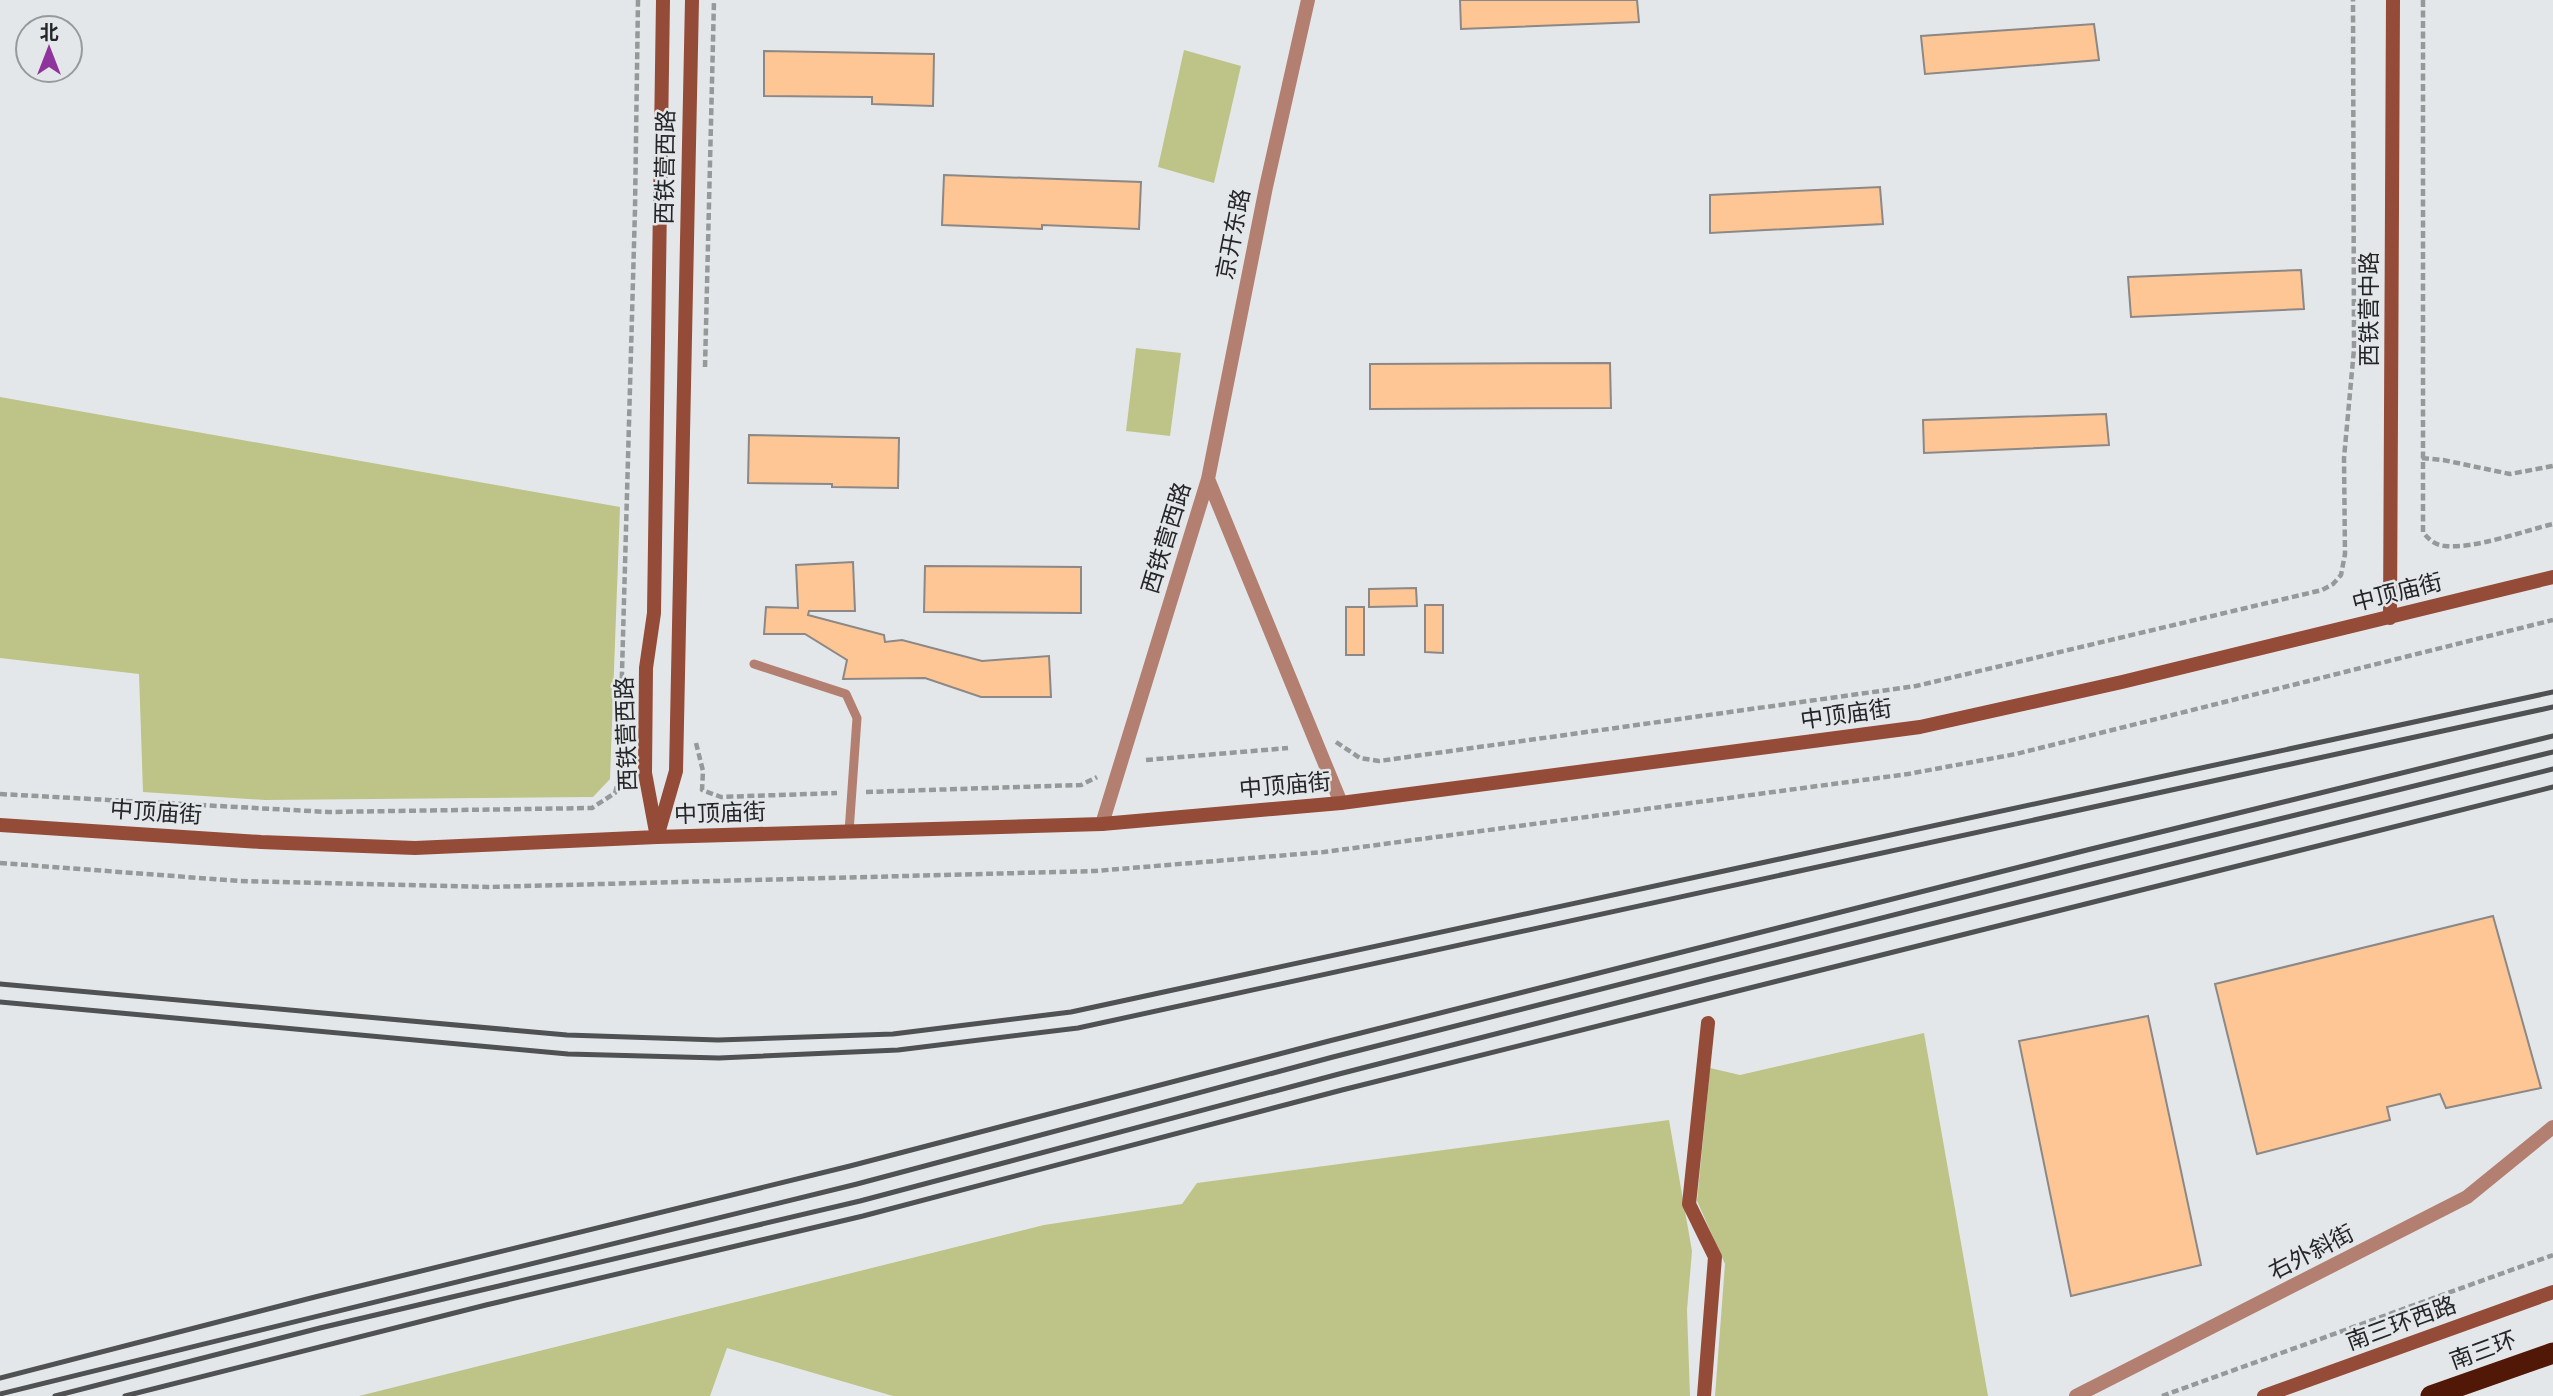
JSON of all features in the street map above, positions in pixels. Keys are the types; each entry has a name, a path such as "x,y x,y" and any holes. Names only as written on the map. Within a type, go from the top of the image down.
{"highway":[{"name":"南三环","path":"2431,1396 2553,1353"}],"street":[{"name":"西铁营西路","path":"656,837 645,760 646,668 654,599 663,0"},
{"name":"西铁营西路","path":"656,837 676,771 692,0"},
{"name":"京开东路","path":"1208,479 1266,187 1308,0"},
{"name":"西铁营中路","path":"2390,618 2393,0"},
{"name":"西铁营西路","path":"1208,479 1341,803"},
{"name":"西铁营西路","path":"1102,824 1208,479"},
{"name":"中顶庙街","path":"0,825 261,842 415,848 656,837 1102,824 1341,803 1920,727 2122,682 2553,577"},
{"path":"1704,1396 1716,1257 1689,1204 1707,1023"},
{"name":"右外斜街","path":"2076,1396 2467,1197 2553,1127"},
{"name":"南三环西路","path":"2264,1396 2553,1292"}],"lane":[{"path":"754,664 846,694 857,718 849,832"}],"path":[{"path":"0,794 328,812 592,808 615,793 619,779 635,237 638,0"},
{"path":"705,378 714,0"},
{"path":"1330,733 1337,743 1360,758 1379,761 1916,686 2322,590 2333,584 2341,575 2346,554 2344,458 2354,349 2353,0"},
{"path":"2423,0 2423,532 2431,542 2444,546 2464,545 2553,524"},
{"path":"2422,458 2510,474 2553,466"},
{"path":"696,742 703,771 702,790 721,797 1081,785 1094,780 1102,771"},
{"path":"1146,760 1288,748"},
{"path":"2162,1396 2553,1255"}],"green space":[{"path":"1184,50 1241,66 1214,183 1158,167"},
{"path":"1136,348 1181,353 1170,436 1126,431"},
{"path":"0,397 620,507 610,779 593,797 265,800 143,792 139,674 0,658"},
{"path":"1924,1033 1988,1396 1715,1396 1725,1264 1697,1201 1710,1068 1740,1075"},
{"path":"1669,1120 1692,1251 1687,1310 1690,1396 893,1396 727,1348 710,1396 359,1396 1044,1225 1182,1204 1197,1183"}],"building":[{"path":"1460,0 1637,0 1639,22 1461,29"},
{"path":"2094,24 2099,60 1925,74 1921,36"},
{"path":"764,51 934,54 933,106 872,104 872,97 764,96"},
{"path":"944,175 1141,182 1139,229 942,225"},
{"path":"1880,187 1883,224 1710,233 1710,195"},
{"path":"2301,270 2304,309 2131,317 2128,277"},
{"path":"1610,363 1611,408 1370,409 1370,364"},
{"path":"2106,414 2109,445 1924,453 1923,420"},
{"path":"749,435 899,438 898,488 748,483"},
{"path":"853,562 855,611 809,611 808,615 884,635 885,642 902,640 982,661 1049,656 1051,697 981,697 925,678 843,679 847,660 805,634 764,634 766,607 798,608 796,565"},
{"path":"925,566 1081,567 1081,613 924,612"},
{"path":"1416,588 1417,606 1369,607 1369,589"},
{"path":"1425,605 1443,605 1443,653 1425,652"},
{"path":"1346,607 1364,607 1364,655 1346,655"},
{"path":"2493,916 2541,1088 2446,1108 2440,1094 2387,1107 2390,1120 2257,1154 2215,984"},
{"path":"2148,1016 2201,1265 2071,1296 2019,1041"}],"railway":[{"path":"0,984 567,1035 718,1040 893,1034 1071,1012 2553,692"},
{"path":"0,1002 568,1054 719,1058 898,1050 1078,1028 2553,707"},
{"path":"0,1378 315,1297 850,1166 1329,1041 2087,850 2553,736"},
{"path":"0,1394 857,1184 1333,1057 2083,867 2553,752"},
{"path":"55,1396 320,1328 860,1201 1706,980 2553,769"},
{"path":"125,1396 486,1305 863,1216 1342,1090 2553,787"}]}
